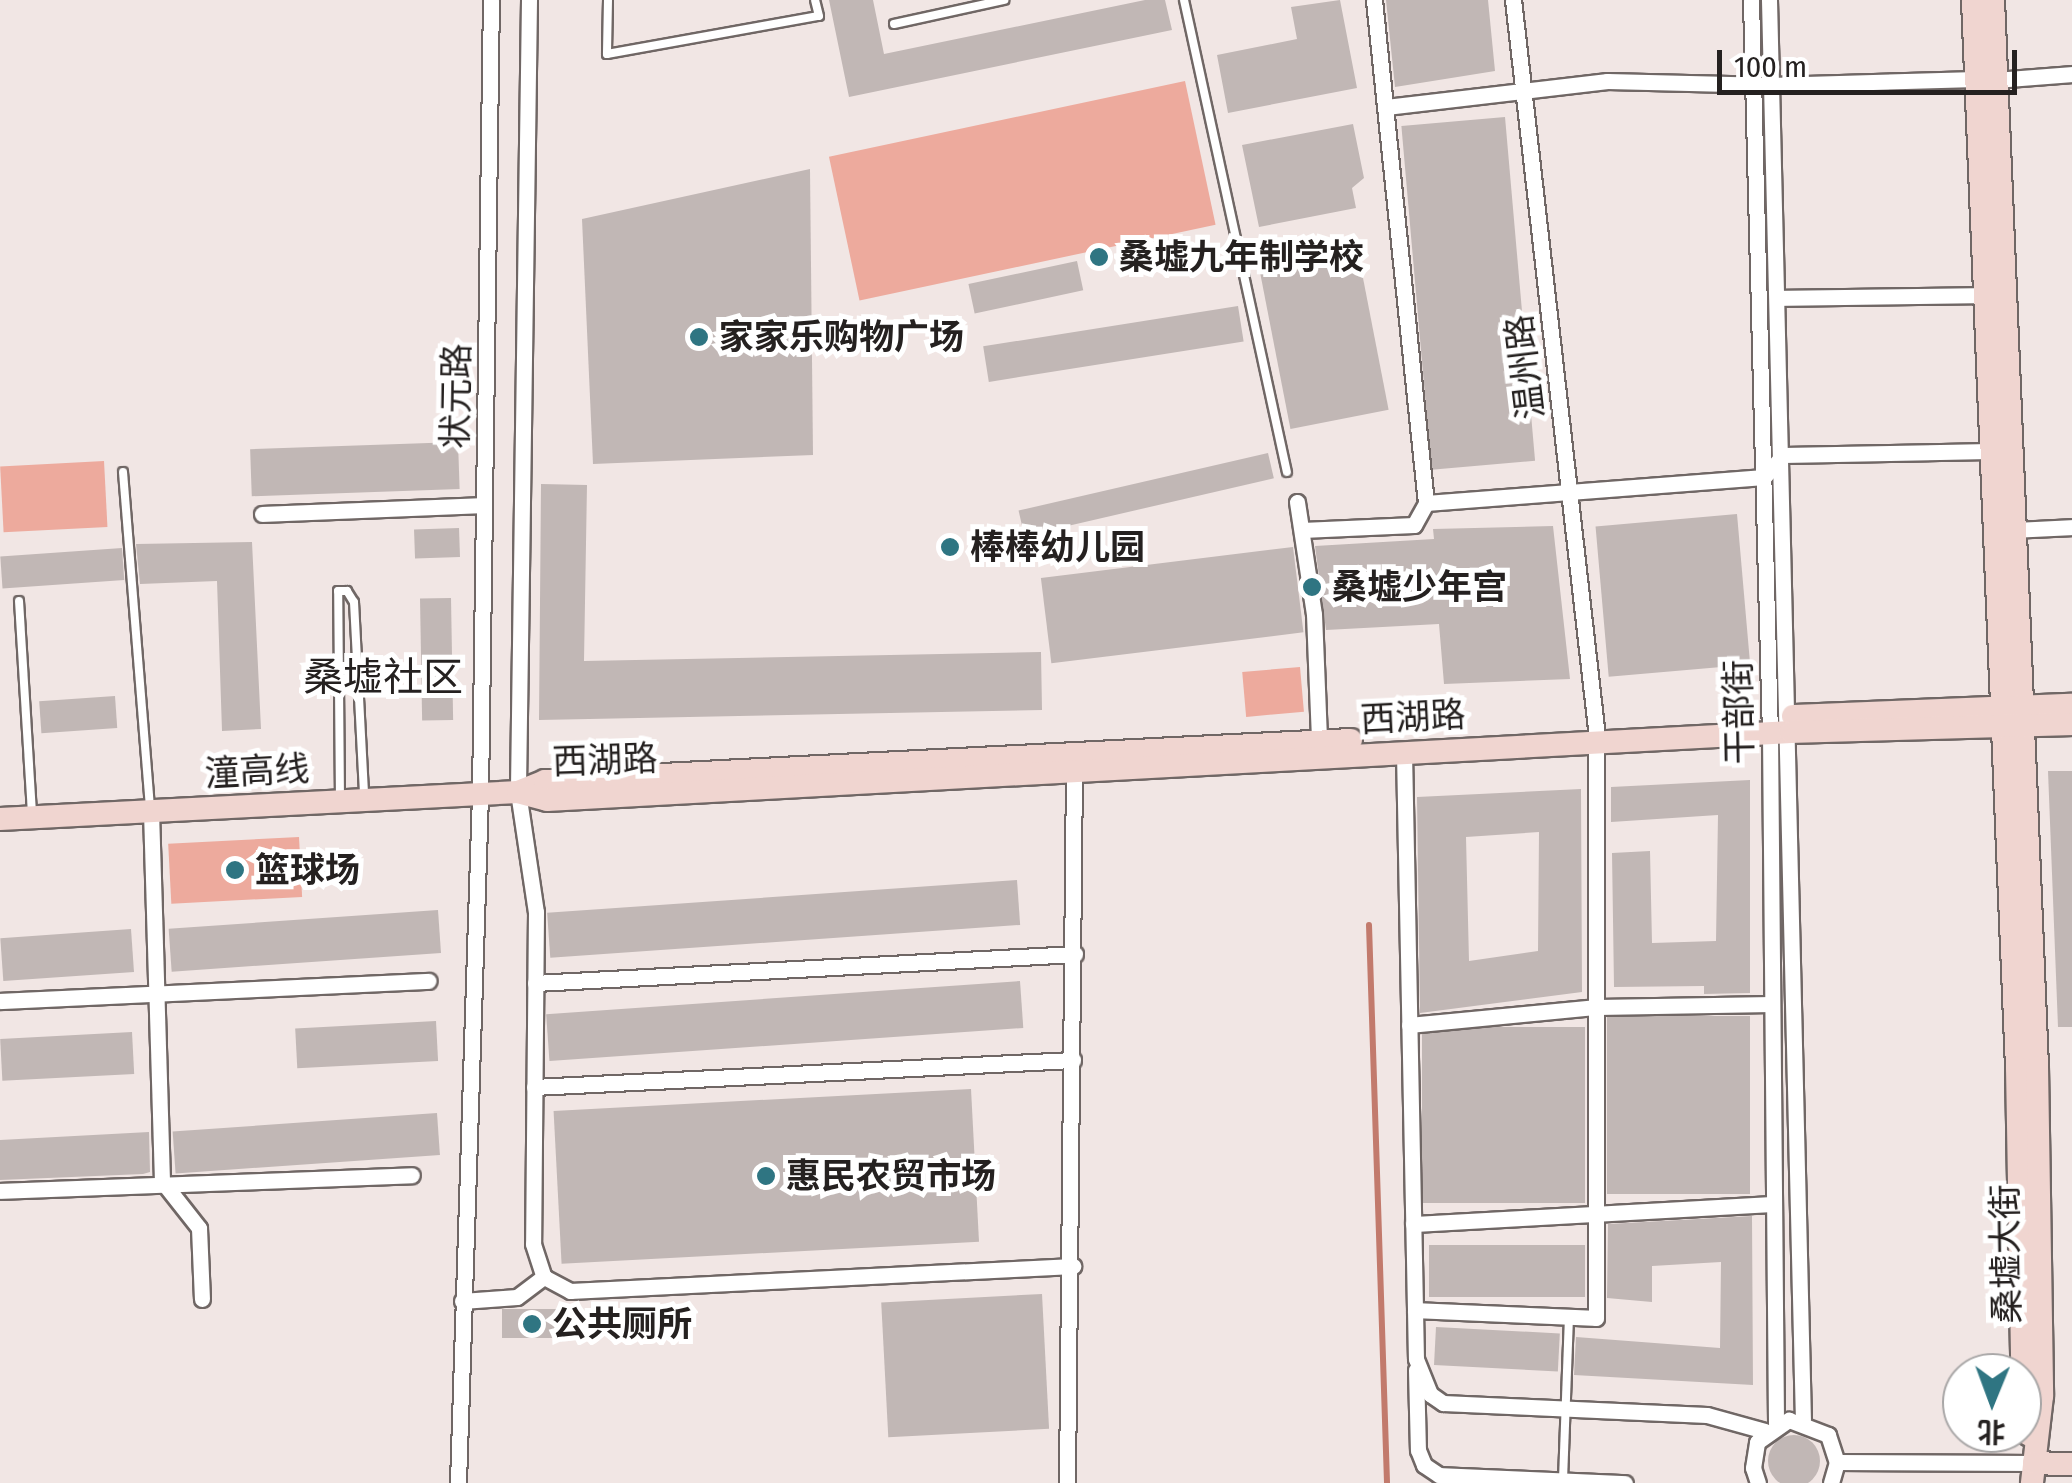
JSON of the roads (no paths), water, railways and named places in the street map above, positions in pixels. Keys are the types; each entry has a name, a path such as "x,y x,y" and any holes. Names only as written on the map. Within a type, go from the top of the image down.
{"main road":[{"path":"1973,0 1986,80 2013,530 2011,716"},
{"path":"1992,0 1986,80 1984,295 1990,451 2011,716"},
{"name":"西湖路","path":"1074,762 1320,741 1596,735 2011,716 2072,705"},
{"name":"西湖路","path":"2011,716 2072,724"},
{"name":"桑墟大街","path":"2011,716 2022,1395 2033,1473"},
{"name":"西湖路","path":"518,792 545,781 1404,752 1596,735"},
{"name":"潼高线","path":"0,820 518,792"},
{"path":"2033,1473 2072,1464"}],"street":[{"name":"状元路","path":"458,1483 480,794 491,0"},
{"name":"状元路","path":"529,0 518,792 536,912 533,1244 544,1277"},
{"path":"1302,530 1414,525 1426,502 1374,0"},
{"name":"温州路","path":"1513,0 1596,735 1596,1318 1569,1316"},
{"name":"干部街","path":"1751,0 1764,477 1780,725 1803,1420"},
{"name":"干部街","path":"1754,1482 1752,1455 1771,1428 1772,1004 1780,725 1782,455 1769,0"},
{"path":"1386,107 1607,81 1772,86 2072,74"},
{"path":"1778,298 1984,295"},
{"path":"1426,502 1764,477 1782,455 1990,451"},
{"path":"1297,502 1320,741"},
{"path":"262,514 484,505"},
{"path":"2013,530 2072,527"},
{"path":"1404,752 1414,1310 1424,1464 1439,1475 1625,1483"},
{"path":"1067,1483 1074,762"},
{"path":"151,812 162,1181 199,1228 202,1299"},
{"path":"535,983 1075,954"},
{"path":"0,1002 156,991 429,982"},
{"path":"1409,1024 1596,1008 1772,1004"},
{"path":"534,1087 1072,1060"},
{"path":"0,1191 162,1181 412,1175"},
{"path":"1413,1224 1773,1204"},
{"path":"462,1301 517,1297 544,1277 570,1291 1072,1266"},
{"path":"1414,1310 1569,1316"},
{"path":"1416,1359 1430,1394 1444,1403 1707,1416 1771,1428 1803,1420 1828,1435 1837,1462 1831,1483"},
{"path":"1837,1462 2033,1473"}],"lane":[{"path":"608,0 607,54 819,16 816,0"},
{"path":"894,24 1004,0"},
{"path":"1184,0 1288,472"},
{"path":"123,472 151,812"},
{"path":"340,802 338,591 354,602 365,800"},
{"path":"19,600 32,818"},
{"path":"1563,1480 1569,1316"}],"waterway":[{"path":"1369,925 1387,1483"}],"place":[{"name":"桑墟九年制学校","path":"1099,257"},
{"name":"家家乐购物广场","path":"699,337"},
{"name":"棒棒幼儿园","path":"950,547"},
{"name":"桑墟少年宫","path":"1312,587"},
{"name":"篮球场","path":"235,870"},
{"name":"惠民农贸市场","path":"766,1176"},
{"name":"公共厕所","path":"532,1324"}],"district":[{"name":"桑墟社区","path":"383,678"}]}
